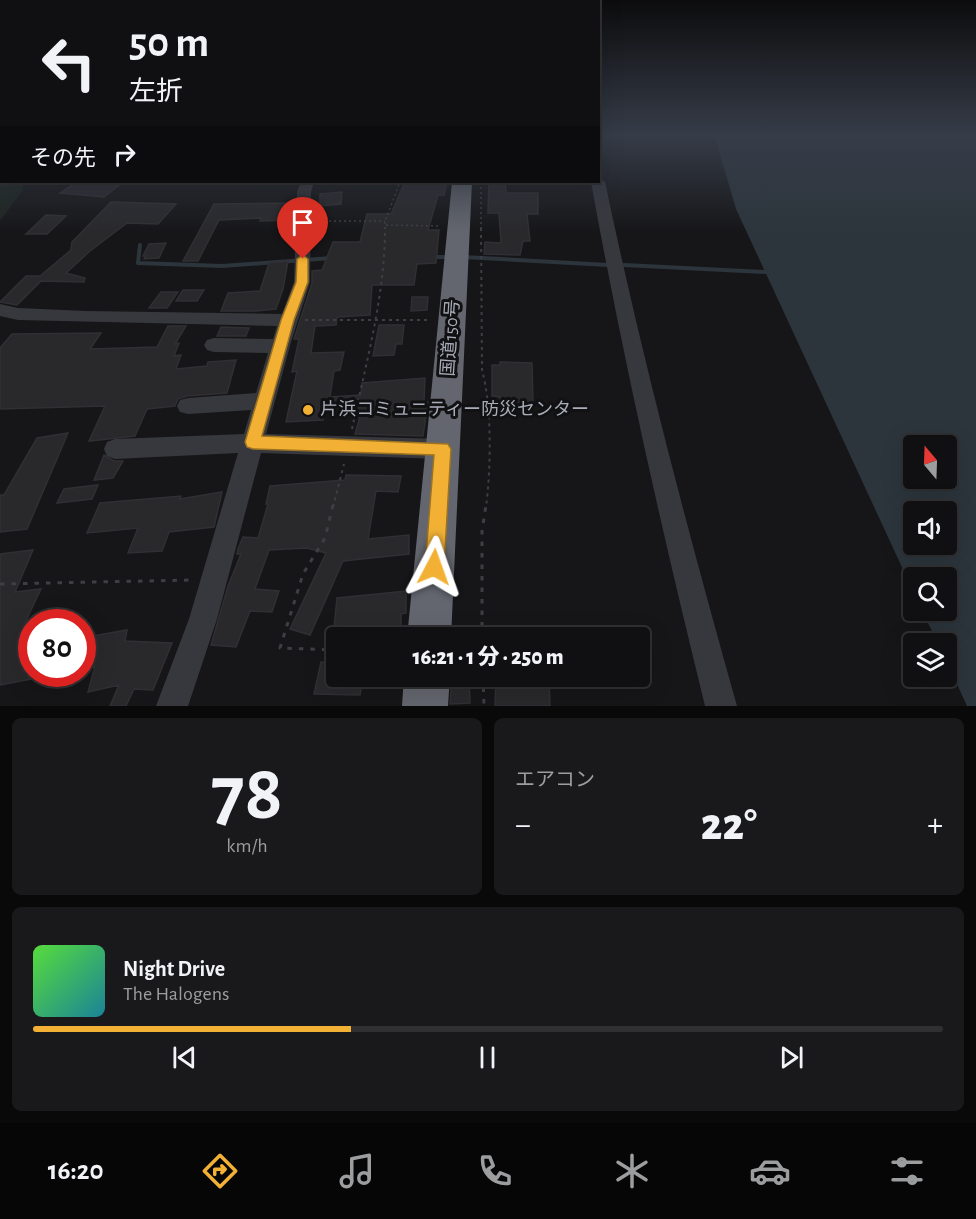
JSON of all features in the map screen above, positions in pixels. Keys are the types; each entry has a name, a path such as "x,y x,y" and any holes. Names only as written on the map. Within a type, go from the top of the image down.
{"highway":[{"name":"国道150号","path":"430,627 462,183"},
{"path":"425,706 426,687"}],"street":[{"path":"172,706 203,619 287,320 302,282 307,183"},
{"path":"598,183 626,325 720,706"},
{"path":"0,310 18,314 287,320"},
{"path":"214,345 280,346"},
{"path":"188,406 264,401"},
{"path":"115,449 253,442 443,449"}],"path":[{"path":"481,183 482,370 486,384 489,422 488,488 482,531 482,627"},
{"path":"304,221 458,227"},
{"path":"287,320 452,321"},
{"path":"0,584 214,579"},
{"path":"483,687 484,706"}],"shaded area":[{"path":"724,167 976,167 976,706 967,706 957,684 957,633 933,633 927,621 957,621 957,567 903,567 903,569 736,209"},
{"path":"0,183 23,183 23,190 0,221"}],"building":[{"path":"75,183 122,183 104,197 60,193"},
{"path":"405,183 447,183 444,195 438,195 428,230 439,230 436,263 417,264 414,285 372,285 370,315 337,317 336,325 315,326 311,353 344,352 340,370 334,371 330,397 361,395 362,383 425,378 424,401 428,402 423,436 355,434 360,417 357,417 358,407 325,409 323,420 286,422 297,371 292,372 299,339 294,339 312,283 312,271 322,270 333,242 360,242 367,214 391,214"},
{"path":"489,183 505,183 506,193 538,193 538,214 527,214 530,241 523,241 520,255 484,254 485,242 501,243 499,213 488,213"},
{"path":"342,192 341,204 320,206 320,194"},
{"path":"111,202 176,204 158,224 127,223 90,251 66,273 85,278 84,282 41,281 17,305 0,302 26,276 40,276 71,250 72,242"},
{"path":"294,203 291,220 260,221 261,218 219,220 198,261 183,261 214,204"},
{"path":"46,215 66,216 47,234 26,234"},
{"path":"166,243 159,258 144,259 146,256 143,256 149,244"},
{"path":"288,261 283,289 276,309 221,311 228,293 260,291 269,263"},
{"path":"183,290 204,290 197,301 176,301"},
{"path":"161,292 178,292 167,308 149,308"},
{"path":"412,297 428,297 427,310 411,311"},
{"path":"379,325 404,325 402,344 396,344 394,355 373,356"},
{"path":"168,326 186,326 175,344 179,343 174,356 181,355 176,369 207,366 208,362 236,360 227,393 187,396 178,399 175,406 147,409 135,436 89,441 105,406 0,409 0,348 12,334 101,333 90,349 157,347"},
{"path":"221,327 249,328 246,336 217,336"},
{"path":"500,362 532,363 533,403 500,401 500,397 492,396 492,365 500,365"},
{"path":"68,433 27,529 0,532 0,495 4,495 37,438"},
{"path":"104,455 114,461 123,461 113,478 94,480"},
{"path":"346,475 401,476 398,492 376,491 368,539 409,535 409,554 343,561 310,635 290,629 326,553 307,548 269,550 255,589 279,591 272,612 250,611 236,647 211,645 228,586 241,554 237,554 238,549 243,537 258,538 268,504 266,504 270,486 345,480"},
{"path":"98,485 92,499 57,503 64,489"},
{"path":"222,492 214,527 169,532 162,551 128,553 138,528 87,533 100,503 181,496 180,499"},
{"path":"33,550 15,592 41,589 32,609 18,609 18,682 0,685 0,554"},
{"path":"406,591 406,613 401,614 401,627 334,627 337,598"},
{"path":"127,630 125,641 172,643 153,690 134,689 126,706 110,706 119,685 88,692 89,687 96,687 96,636"},
{"path":"321,662 326,662 326,687 361,687 360,695 314,694"},
{"path":"451,687 469,687 470,703 450,704"},
{"path":"496,687 549,687 550,706 495,706"}],"waterway":[{"path":"140,245 138,263 222,266 332,258"},
{"path":"430,257 449,257"},
{"path":"463,257 608,265"},
{"path":"624,265 766,272"}],"place":[{"name":"片浜コミュニティー防災センター","path":"308,410"}],"route":[{"path":"303,259 302,282 287,320 253,442 443,449 434,567"}]}
